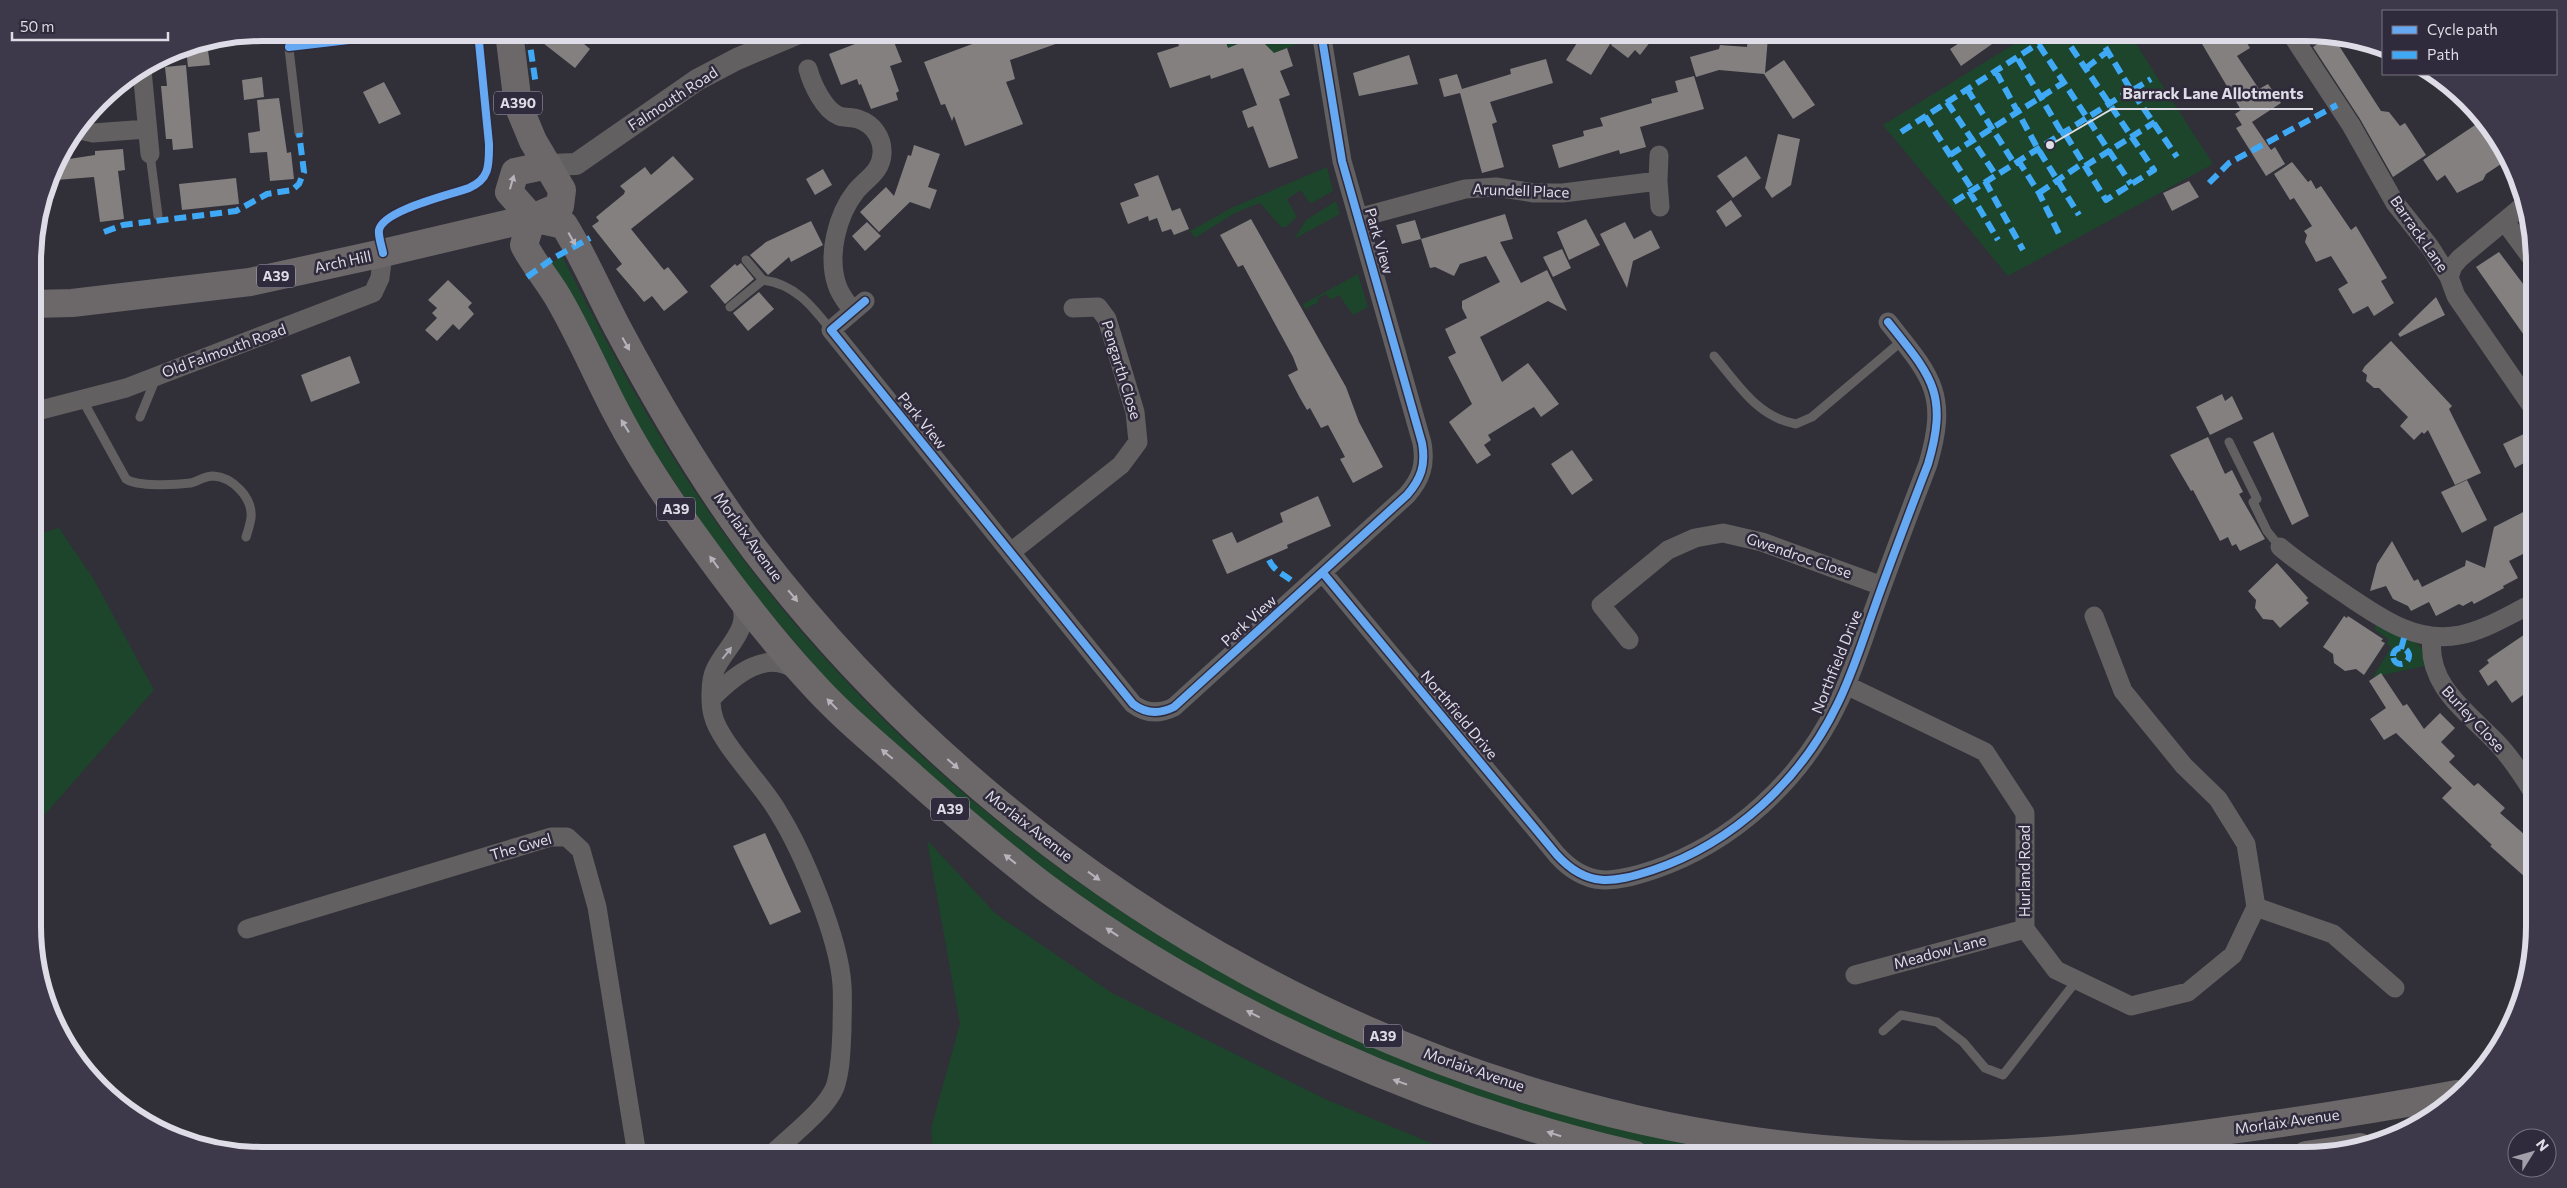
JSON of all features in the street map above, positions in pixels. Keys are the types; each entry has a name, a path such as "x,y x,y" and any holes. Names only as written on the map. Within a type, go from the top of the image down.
{"highway":[{"name":"A390","path":"510,41 518,105 526,128 562,190 560,206 532,218"},
{"path":"532,218 509,192 515,172 548,165"},
{"name":"Arch Hill","path":"41,304 72,303 250,282 383,254 532,218"},
{"name":"A39","path":"532,218 524,245 561,302 622,422 678,512 734,589 810,682 853,726 968,825 1049,889 1155,960 1250,1012 1378,1074 1522,1125 1599,1147"},
{"name":"Morlaix Avenue","path":"532,218 564,225 629,350 703,476 753,547 790,593 888,703 987,795 1099,880 1147,912 1249,973 1349,1022 1430,1055 1502,1081 1634,1118 1749,1139 1822,1147"},
{"name":"Morlaix Avenue","path":"2099,1147 2345,1114 2445,1096"}],"street":[{"name":"Falmouth Road","path":"548,165 576,164 697,80 737,58 779,41"},
{"name":"Park View","path":"831,330 1128,698 1139,708 1153,712 1167,711 1180,702 1407,495 1418,481 1424,467 1422,443 1339,149 1322,41"},
{"name":"Barrack Lane","path":"2296,41 2351,125 2395,202 2430,247 2449,277 2456,296 2526,398"},
{"path":"808,69 813,84 833,111 840,117 859,119 866,123 881,140 882,155 878,169 848,202 835,239 836,285 859,306 831,330"},
{"path":"143,77 150,154"},
{"path":"85,131 94,132 147,129"},
{"path":"1659,155 1660,207"},
{"name":"Arundell Place","path":"1358,218 1465,189 1496,187 1534,193 1563,193 1594,191 1658,181"},
{"path":"2449,277 2453,266 2460,258 2519,209"},
{"path":"2505,222 2525,249"},
{"name":"Old Falmouth Road","path":"41,410 126,388 373,293 380,278 383,254"},
{"name":"Pengarth Close","path":"1012,552 1121,465 1138,442 1135,412 1108,319 1098,307 1072,308"},
{"name":"Northfield Drive","path":"1323,573 1557,855 1572,870 1590,879 1610,880 1642,874 1668,865 1692,854 1737,825 1782,786 1799,766 1827,724 1846,685 1928,464 1938,427 1933,387 1918,358 1888,322"},
{"name":"Gwendroc Close","path":"1629,640 1601,605 1668,550 1681,543 1709,535 1723,533 1750,538 1882,586"},
{"path":"2280,547 2300,564 2382,618 2402,629 2432,637 2454,636 2476,630 2526,607"},
{"path":"734,589 741,602 741,628 738,637 715,670 711,681 713,717 727,741 778,811 799,852 835,946 842,984 841,1058 834,1088 822,1106 778,1147"},
{"path":"2094,616 2123,691 2184,766 2218,799 2246,844 2256,907 2333,934 2395,988"},
{"name":"Burley Close","path":"2432,637 2432,662 2440,682 2499,745 2526,783"},
{"path":"713,697 737,675 761,663 775,662 791,666 810,682"},
{"name":"Hurland Road","path":"1846,685 1985,752 2025,812 2025,929 2056,970 2131,1006 2188,992 2233,955 2256,907"},
{"name":"The Gwel","path":"247,929 551,837 567,837 581,850 597,907 637,1147"},
{"name":"Meadow Lane","path":"1854,974 2025,929"}],"lane":[{"path":"288,41 299,133"},
{"path":"150,154 158,216"},
{"path":"746,260 762,280 775,282 800,295 831,330"},
{"path":"730,308 762,280"},
{"path":"1714,356 1758,408 1774,418 1796,424 1812,417 1903,340"},
{"path":"140,417 157,376"},
{"path":"82,399 126,479 131,483 166,484 192,482 212,476 233,483 241,490 251,516 246,537"},
{"path":"2229,442 2257,499 2253,502 2267,530 2280,547"},
{"path":"1883,1031 1902,1015 1937,1022 1963,1042 1985,1068 2002,1075 2077,980"}],"green space":[{"path":"1226,41 1306,41 1276,52 1282,70 1257,59 1235,65"},
{"path":"2019,41 2134,41 2213,164 2008,276 1883,125"},
{"path":"1327,167 1333,191 1312,203 1309,202 1301,190 1287,199 1297,217 1286,227 1281,227 1260,203 1235,213 1195,238 1190,231 1231,208"},
{"path":"1336,201 1340,214 1294,239 1306,220"},
{"path":"562,256 622,370 687,480 736,550 812,644 895,730 984,810 1080,883 1181,949 1286,1006 1395,1056 1508,1098 1541,1108 1643,1131 1734,1147 1658,1147 1561,1126 1417,1076 1222,989 1126,930 1029,861 837,692 754,594 712,539 645,437 620,394 551,263"},
{"path":"1358,274 1368,307 1353,315 1339,295 1331,300 1326,294 1317,299 1319,302 1305,309 1303,304"},
{"path":"59,528 93,578 154,690 41,819 41,533"},
{"path":"2376,625 2407,638 2420,646 2424,655 2425,666 2373,677 2391,647 2387,644 2388,639 2374,629"},
{"path":"927,840 996,914 1112,993 1325,1099 1441,1147 932,1147 931,1128 960,1024"}],"building":[{"path":"544,41 581,41 590,49 575,68 543,43"},
{"path":"863,41 894,41 902,62 890,66 899,91 896,93 898,100 871,109 861,84 859,85 857,79 841,85 829,54"},
{"path":"980,41 1064,41 1010,60 1015,79 1006,82 1023,124 965,146 954,116 952,121 945,104 941,105 924,62"},
{"path":"1177,41 1226,41 1228,48 1245,41 1262,41 1274,53 1287,48 1293,66 1280,71 1290,95 1279,99 1298,158 1269,168 1253,126 1248,128 1242,111 1257,105 1243,68 1211,79 1210,75 1170,88 1157,53 1179,46"},
{"path":"1578,41 1606,41 1610,44 1591,75 1566,60"},
{"path":"1614,41 1651,41 1640,55 1635,50 1628,58 1611,45"},
{"path":"1748,41 1768,41 1765,73 1784,60 1815,105 1793,119 1764,74 1719,70 1696,77 1690,57 1719,49 1720,45 1747,47"},
{"path":"1962,41 1996,41 1961,66 1950,49"},
{"path":"2200,41 2246,41 2250,48 2237,56 2259,89 2268,84 2281,103 2252,122 2271,150 2275,147 2285,164 2266,176 2236,128 2242,125 2235,114 2241,110"},
{"path":"2320,42 2338,44 2381,111 2389,112 2400,126 2405,123 2426,155 2393,177 2360,119 2313,47"},
{"path":"208,48 210,65 188,67 187,55"},
{"path":"1409,55 1418,84 1359,96 1353,73"},
{"path":"1546,59 1553,83 1490,102 1497,122 1492,124 1504,167 1482,173 1460,93 1444,97 1439,79 1457,74 1462,89 1511,74 1510,69"},
{"path":"186,65 193,148 173,150 172,139 166,139 161,86 167,86 165,67"},
{"path":"1694,76 1704,109 1640,127 1646,147 1620,154 1619,150 1559,168 1552,145 1584,136 1583,131 1603,126 1600,118 1652,103 1651,99 1678,92 1675,81"},
{"path":"262,77 264,97 244,100 242,80"},
{"path":"384,82 401,114 379,124 363,92"},
{"path":"279,98 287,153 291,152 294,179 270,181 267,152 250,153 248,133 260,131 257,100"},
{"path":"2477,124 2496,152 2501,164 2486,174 2483,180 2457,193 2445,175 2437,181 2423,160"},
{"path":"1778,134 1800,139 1791,185 1772,198 1765,188"},
{"path":"914,145 940,154 928,187 937,190 930,209 910,202 879,232 860,212 886,187 894,196 908,155 911,156"},
{"path":"123,149 125,170 118,171 124,219 100,222 94,177 57,180 67,159 95,155 95,151"},
{"path":"673,156 694,179 631,229 664,270 668,267 688,292 664,311 652,296 644,302 616,269 622,264 592,226 599,221 596,217 624,194 625,191 620,186 645,167 651,175"},
{"path":"1746,156 1761,178 1733,198 1717,176"},
{"path":"2292,162 2308,182 2311,180 2316,189 2321,186 2351,230 2356,226 2387,278 2381,281 2394,303 2374,316 2368,306 2353,314 2338,289 2348,283 2331,256 2316,262 2305,242 2307,235 2304,231 2312,226 2294,198 2290,200 2274,174"},
{"path":"823,169 832,185 815,195 806,179"},
{"path":"1158,175 1172,211 1180,208 1189,229 1174,235 1171,229 1162,232 1157,218 1149,221 1148,216 1128,224 1120,203 1139,196 1134,184"},
{"path":"236,178 239,204 182,210 179,184"},
{"path":"2189,181 2199,197 2172,211 2163,193"},
{"path":"1731,200 1742,216 1726,227 1716,211"},
{"path":"1505,214 1513,239 1500,242 1521,283 1547,270 1567,311 1548,301 1480,337 1502,382 1528,363 1559,404 1541,417 1534,407 1488,435 1491,440 1484,445 1491,455 1477,464 1449,422 1472,404 1448,357 1456,353 1445,329 1467,318 1462,308 1462,301 1500,282 1486,256 1460,264 1454,276 1435,267 1430,268 1421,239"},
{"path":"1251,219 1346,387 1359,422 1383,467 1353,483 1340,459 1345,457 1328,425 1321,428 1310,408 1307,410 1288,375 1298,370 1293,357 1243,265 1238,267 1220,235"},
{"path":"1586,219 1600,245 1569,260 1557,232"},
{"path":"1415,220 1421,239 1402,244 1396,225"},
{"path":"811,221 823,245 791,262 789,257 768,275 750,255 766,242"},
{"path":"867,222 881,236 865,251 852,236"},
{"path":"1625,222 1634,239 1651,230 1660,248 1633,261 1627,288 1600,234"},
{"path":"1562,249 1571,268 1553,277 1543,257"},
{"path":"2499,252 2526,288 2526,338 2476,267"},
{"path":"741,263 754,279 725,304 710,286 735,264 737,266"},
{"path":"448,280 472,303 468,307 474,314 459,330 453,324 437,341 425,330 437,318 432,313 437,308 428,300"},
{"path":"759,292 774,309 748,331 733,313"},
{"path":"2436,297 2445,315 2400,337 2398,334"},
{"path":"2391,341 2452,406 2449,409 2481,473 2455,485 2428,430 2424,434 2422,432 2414,440 2400,426 2408,417 2379,388 2374,388 2366,381 2367,375 2362,371 2365,366"},
{"path":"350,356 360,383 311,402 301,375"},
{"path":"2222,394 2225,401 2232,396 2243,419 2210,435 2196,407"},
{"path":"2273,432 2309,516 2292,525 2253,442"},
{"path":"2526,433 2526,462 2515,468 2503,444"},
{"path":"2208,437 2225,474 2232,470 2243,492 2239,494 2265,539 2240,551 2236,544 2232,546 2228,537 2220,541 2193,490 2191,491 2170,455"},
{"path":"1572,450 1593,480 1572,495 1551,464"},
{"path":"2467,480 2487,520 2462,533 2441,492"},
{"path":"1318,496 1331,526 1287,545 1288,548 1227,574 1212,540 1232,532 1237,543 1283,522 1280,513"},
{"path":"2526,511 2526,552 2509,561 2518,578 2474,604 2472,601 2463,606 2459,604 2436,616 2429,602 2411,611 2408,606 2393,599 2386,586 2370,591 2377,564 2392,541 2414,581 2418,579 2422,587 2465,566 2466,560 2485,568 2494,527"},
{"path":"2277,563 2308,598 2306,600 2309,603 2280,628 2273,620 2263,619 2255,608 2256,600 2248,591"},
{"path":"2344,616 2347,618 2348,616 2383,639 2381,641 2385,643 2364,675 2356,669 2345,671 2334,663 2333,654 2323,647"},
{"path":"2526,633 2526,693 2512,703 2496,680 2488,686 2479,671 2489,663 2487,660"},
{"path":"2381,673 2403,706 2407,704 2424,729 2440,713 2455,728 2441,742 2455,756 2449,762 2474,786 2478,783 2505,808 2500,813 2526,836 2525,877 2490,846 2492,845 2442,798 2452,788 2396,733 2384,740 2370,719 2386,708 2369,681"},
{"path":"765,833 801,912 770,925 733,846"}],"marked path":[{"path":"529,41 536,85"},
{"path":"1901,132 2042,41"},
{"path":"2064,132 2106,200 2154,170 2067,41"},
{"path":"2101,41 2131,90 2177,157"},
{"path":"2039,45 2131,184"},
{"path":"2086,68 2108,51"},
{"path":"2018,59 2062,133"},
{"path":"1996,72 2038,149 2079,215"},
{"path":"2133,90 2151,79"},
{"path":"1950,155 2063,83"},
{"path":"1967,89 2014,163"},
{"path":"1954,202 2131,90"},
{"path":"1947,102 1995,174"},
{"path":"2209,183 2229,163 2337,105"},
{"path":"1925,116 1972,189"},
{"path":"2085,166 2155,122"},
{"path":"104,232 123,225 236,211 267,194 292,190 299,184 304,172 299,133"},
{"path":"2018,160 2039,193 2060,236"},
{"path":"2039,193 2083,163"},
{"path":"1985,181 2023,250"},
{"path":"1969,191 1998,240"},
{"path":"527,277 552,259 590,238"},
{"path":"1269,560 1274,568 1295,584"},
{"path":"2401,649 2404,638"},
{"path":"2401,648 2409,656 2401,664 2393,656 2401,648"}],"cycle path":[{"path":"289,47 340,41"},
{"path":"383,253 379,230 383,223 392,216 418,204 469,188 485,176 489,158 489,144 479,41"},
{"path":"865,301 831,330 1133,704 1143,710 1153,712 1164,711 1174,707 1407,495 1416,483 1423,465 1422,443 1342,161 1322,41"},
{"path":"1323,573 1568,866 1590,878 1613,880 1653,870 1682,858 1737,826 1762,806 1784,783 1822,733 1843,693 1853,668 1928,464 1937,419 1936,402 1925,372 1888,322"}],"place":[{"name":"Barrack Lane Allotments","path":"2050,145"}]}
